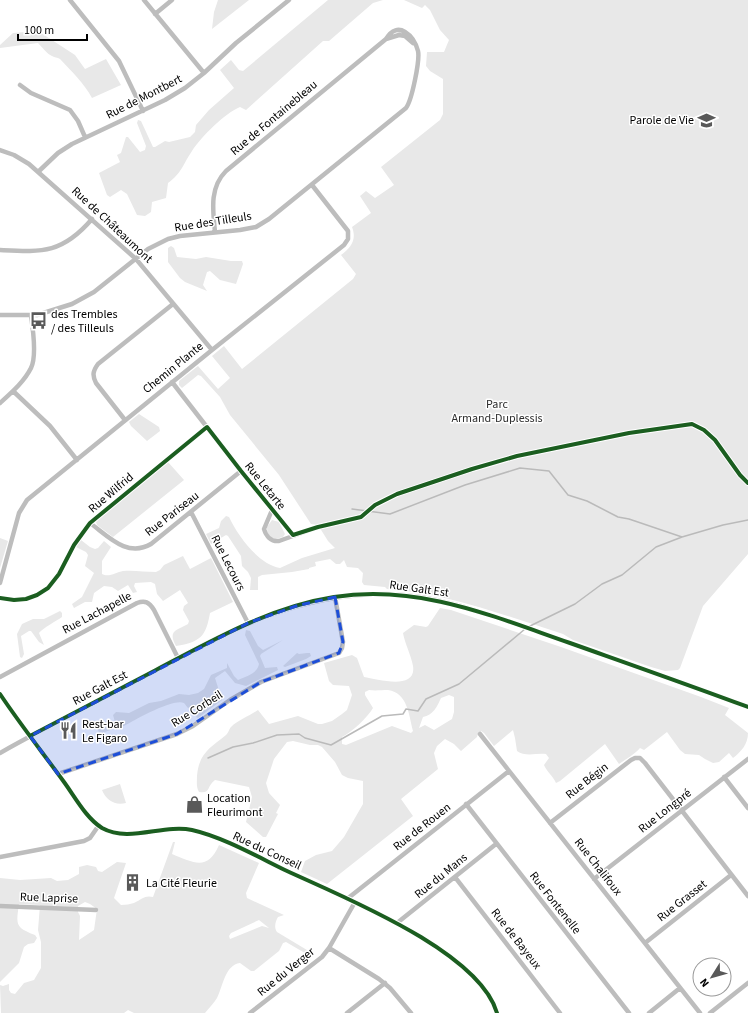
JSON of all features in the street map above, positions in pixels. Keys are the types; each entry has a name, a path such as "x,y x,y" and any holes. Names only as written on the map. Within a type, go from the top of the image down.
{"street":[{"path":"70,0 119,61 143,111"},
{"path":"144,0 204,73"},
{"path":"155,14 172,0"},
{"name":"Rue de Montbert","path":"38,172 58,153 85,137 143,111 185,88 204,73 236,43 289,0"},
{"name":"Rue de Fontainebleau","path":"215,232 213,202 216,184 221,176 386,39 399,35 405,36 417,48 418,55 412,96 409,104"},
{"path":"20,85 31,93 70,110 78,121 85,137"},
{"name":"Rue des Tilleuls","path":"0,314 31,316 55,310 80,300 104,284 148,249 168,239 180,236 248,229 264,223 396,117 409,104"},
{"name":"Rue de Châteaumont","path":"0,150 21,159 38,172 136,259 212,350"},
{"name":"Chemin Plante","path":"0,583 21,508 27,500 172,382 341,248 348,239 349,235 346,227 312,185"},
{"path":"0,250 31,252 55,248 82,230 92,219"},
{"path":"125,420 96,383 93,378 94,370 98,364 173,304"},
{"path":"0,403 13,391 31,367 34,358 31,316"},
{"name":"Rue Letarte","path":"172,382 241,472 293,535"},
{"path":"13,391 50,426 77,460"},
{"name":"Rue Wilfrid","path":"0,598 14,600 26,599 37,595 48,588 59,574 74,545 90,523 207,427"},
{"name":"Rue Pariseau","path":"90,523 119,545 132,549 143,548 151,544 241,472"},
{"name":"Rue Letarte","path":"272,510 264,528 267,536 273,541 318,527"},
{"name":"Rue Lecours","path":"191,512 248,623"},
{"name":"Rue Galt Est","path":"0,753 178,658 248,623 296,606 336,597 367,594 405,595 458,605 748,707"},
{"name":"Rue Corbeil","path":"58,774 178,734 193,726 230,700 261,682 284,672 334,655 341,650 343,642 336,597"},
{"name":"Rue Lachapelle","path":"0,677 142,601 151,605 178,658"},
{"name":"Rue du Conseil","path":"0,694 87,812 99,825 105,829 121,833 172,828 181,828 201,832 347,898 397,923 440,950 471,974 489,994 498,1013"},
{"name":"Rue Chalifoux","path":"480,734 700,1013"},
{"name":"Rue Bégin","path":"550,823 631,760 637,757 645,763 682,810"},
{"name":"Rue Longpré","path":"594,879 748,759"},
{"name":"Rue de Rouen","path":"347,898 509,771"},
{"path":"724,777 748,808"},
{"name":"Rue Fontenelle","path":"466,804 629,1013"},
{"path":"682,810 748,896"},
{"path":"0,857 84,841 90,838 99,825"},
{"name":"Rue du Mans","path":"397,923 496,844"},
{"name":"Rue Grasset","path":"645,943 732,875"},
{"name":"Rue de Bayeux","path":"455,877 560,1013"},
{"name":"Rue du Verger","path":"250,1013 316,962 329,948 355,902"},
{"name":"Rue Laprise","path":"0,906 96,910"},
{"path":"329,948 373,974 385,983 411,1013"},
{"path":"346,1013 385,983"},
{"path":"710,1013 748,983"},
{"path":"649,1013 680,988"}],"highlighted area":[{"path":"335,597 343,642 339,653 261,682 177,734 58,774 30,736 248,623 296,606"}],"green space":[{"path":"218,0 249,0 212,29 214,12"},
{"path":"328,0 383,0 373,3 329,41 323,41 246,110 240,107 234,110 207,132 196,145 179,172 168,183 166,198 152,202 151,212 145,216 137,215 127,194 121,190 110,197 107,195 99,173 120,162 117,155 121,153 126,137 128,137 140,152 145,150 146,146 137,123 138,120 141,121 153,147 165,141 169,142 190,137 195,132 196,125 209,110 234,88 220,70 231,60 239,70 243,71"},
{"name":"Parc Armand-Duplessis","path":"404,0 748,0 748,554 703,606 678,670 665,671 651,667 573,640 563,634 454,600 409,591 387,589 385,587 364,585 362,582 363,573 358,568 347,567 344,560 340,564 336,564 330,559 315,562 316,566 309,569 262,575 258,577 258,590 250,590 251,578 242,566 241,556 228,536 226,535 211,544 206,534 219,528 221,521 226,516 229,517 243,540 257,555 264,561 280,568 302,558 335,548 328,541 318,525 311,524 279,475 230,415 220,397 201,376 198,375 182,388 179,385 179,381 198,366 218,389 230,378 212,356 224,346 242,369 353,279 356,274 341,255 352,243 354,236 352,227 371,213 360,196 366,191 375,198 394,185 381,167 440,120 443,114 443,79 430,71 426,66 427,52 444,52 449,40 440,30 430,10 425,5 422,8"},
{"path":"38,31 75,55 85,69 106,59 121,85 92,98 82,82 60,59 48,54 38,43 0,48 0,45 13,33"},
{"path":"171,246 174,248 177,257 196,259 206,257 231,261 242,261 243,264 236,284 220,280 210,271 207,272 203,285 207,291 185,282 180,278 168,262 168,248"},
{"path":"139,414 159,427 160,431 147,441 131,426 129,422"},
{"path":"168,462 184,480 113,537 97,525 96,522 98,520"},
{"path":"272,520 279,522 285,534 283,537 272,538 268,534 267,527"},
{"path":"0,538 8,541 0,568"},
{"path":"81,540 95,549 98,548 104,541 111,547 102,561 102,574 105,575 123,571 156,572 164,565 183,556 190,569 211,558 233,602 210,613 207,627 201,637 197,640 176,646 173,637 174,632 188,624 189,621 183,610 184,606 188,603 180,590 163,601 157,594 155,584 151,582 135,583 134,586 137,592 133,593 128,585 118,591 112,587 104,586 94,593 92,602 85,602 74,608 72,604 82,597 94,573 85,566 88,555 86,552 76,547"},
{"path":"440,608 451,610 561,647 701,697 729,708 725,715 748,733 747,741 733,758 729,753 719,762 713,763 699,755 685,754 680,750 667,732 644,750 640,748 633,755 619,764 605,744 556,783 544,765 549,758 546,754 524,754 517,751 513,730 494,746 481,731 477,737 461,751 454,744 445,739 437,746 434,753 438,769 401,799 413,816 327,884 301,872 305,861 316,855 332,851 344,837 363,804 363,781 348,778 342,775 335,762 322,747 293,741 287,742 274,759 266,783 269,793 280,805 276,813 278,814 266,837 263,837 246,822 252,797 249,787 215,780 207,791 199,792 197,786 197,776 198,768 203,756 228,733 230,728 240,720 258,710 269,724 298,716 318,724 332,721 347,710 352,695 349,686 333,685 329,681 324,663 352,655 357,658 364,677 395,682 409,679 413,674 413,666 403,633 414,625 428,626","holes":["369,690 388,690 395,692 400,696 404,700 409,712 413,731 411,733 392,726 346,745 342,744 342,737 359,724 373,708 365,695 365,692","449,695 454,697 454,712 452,719 434,730 425,725 419,728 423,717 432,712 441,698"]},
{"path":"60,611 62,613 62,617 39,633 44,645 39,642 31,631 21,636 24,654 22,658 20,657 17,634 22,624 33,619 44,619"},
{"path":"246,630 250,631 258,646 263,650 283,640 260,656 265,668 277,667 278,670 246,686 235,683 225,671 215,678 222,700 198,718 196,717 201,709 199,704 188,708 184,703 179,702 163,706 124,726 119,724 112,726 113,729 100,734 95,725 106,727 115,722 113,715 116,712 129,713 149,703 161,701 179,694 189,695 198,693 204,689 211,675 227,668 227,663 238,680 254,672 259,664 245,635"},
{"path":"297,653 310,653 311,656 285,667 283,666"},
{"path":"120,784 126,803 118,804 108,799 102,790"},
{"path":"173,842 175,842 172,854 200,863 210,859 219,845 259,863 246,893 247,898 284,915 278,917 276,921 275,927 277,932 312,953 312,955 310,956 286,942 283,943 279,951 254,971 251,971 240,963 235,965 225,977 217,998 205,1013 134,1013 128,1010 124,1013 1,1013 0,985 3,986 9,984 9,990 11,993 15,994 24,983 34,980 41,968 41,942 38,930 40,905 19,904 17,917 18,924 24,930 35,935 37,938 34,943 28,944 24,947 19,963 0,982 0,878 20,880 51,878 57,881 68,880 79,874 79,867 87,865 96,867 98,871 102,872 117,862 126,863 114,898 121,905 123,905 134,903 146,897 153,897","holes":["85,902 97,909 94,930 79,940 80,916 78,906","259,920 269,928 262,926 230,939 229,936 231,933"]}],"waterway":[{"path":"352,509 390,514 465,485 520,468 549,471 568,495 587,501 618,517 629,519 682,537"},
{"path":"528,627 575,604 602,584 622,575 656,547 682,537 723,525 748,520"},
{"path":"208,758 233,747 253,743 277,735 299,734 305,738 331,745 382,716 403,714 406,709 418,711 426,699 459,684 525,629"}],"cycle path":[{"path":"0,598 14,600 26,599 37,595 48,588 59,574 74,545 90,523 207,427 293,535 318,527 361,517 375,505 397,494 517,456 629,433 692,424 704,430 715,440 740,475 748,483"},
{"path":"30,736 220,636 242,626 287,608 310,602 334,597 365,594 396,595 425,599 455,605 483,613 748,707"},
{"path":"0,694 81,807 91,819 102,828 123,834 135,834 170,829 192,830 204,833 216,837 341,895 406,928 464,968 485,990 497,1013"}],"place":[{"name":"Parole de Vie","path":"707,120"},
{"name":"des Trembles / des Tilleuls","path":"38,321"},
{"name":"Rest-bar Le Figaro","path":"69,731"},
{"name":"Location Fleurimont","path":"194,805"},
{"name":"La Cité Fleurie","path":"133,883"}]}
